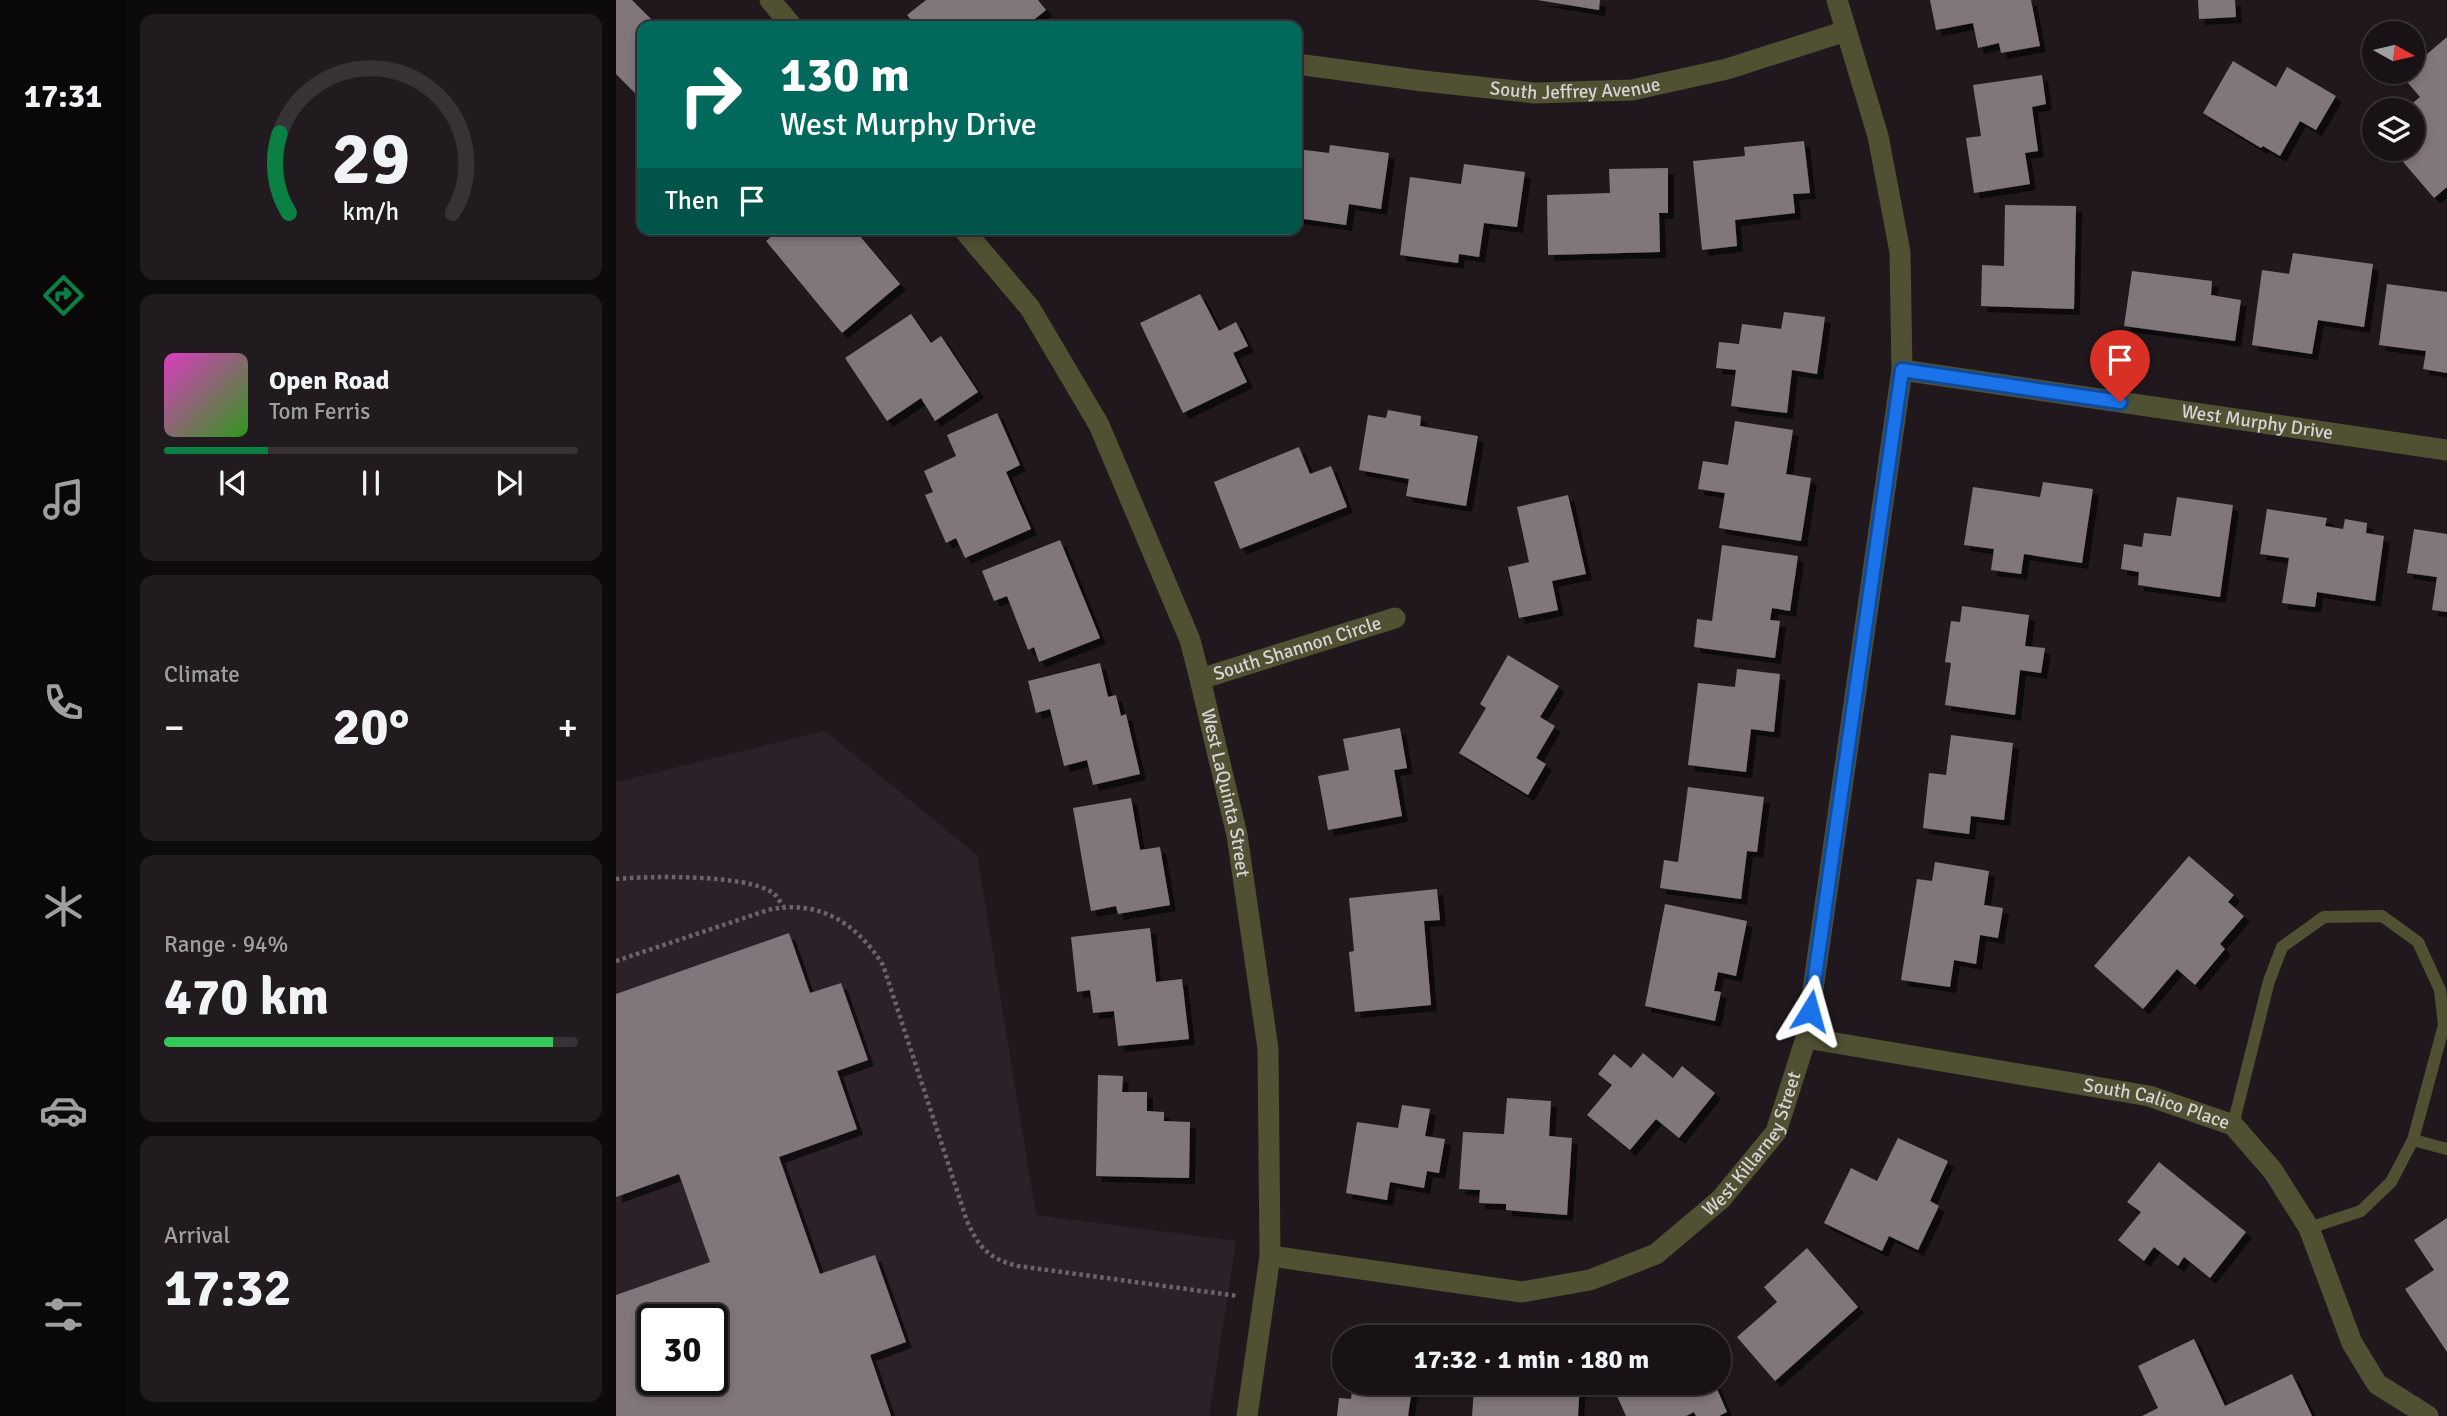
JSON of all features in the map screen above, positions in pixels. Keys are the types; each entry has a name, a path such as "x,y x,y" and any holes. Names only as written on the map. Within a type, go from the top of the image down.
{"street":[{"path":"770,0 788,21"},
{"name":"West Killarney Street","path":"1270,1256 1522,1292 1590,1280 1656,1254 1721,1199 1776,1132 1806,1038 1902,370 1900,252 1878,136 1837,0"},
{"name":"South Jeffrey Avenue","path":"1302,65 1423,82 1535,93 1632,90 1727,69 1846,31"},
{"name":"West LaQuinta Street","path":"968,235 1030,308 1098,425 1190,640 1237,835 1268,1049 1270,1256 1247,1416"},
{"name":"West Murphy Drive","path":"1902,370 2447,450"},
{"name":"South Shannon Circle","path":"1200,679 1395,618"},
{"name":"South Calico Place","path":"1806,1038 2149,1096 2233,1125 2273,1171 2309,1228 2352,1343 2377,1384 2428,1416"}],"lane":[{"path":"2233,1125 2269,981 2282,947 2324,917 2382,916 2418,942 2440,990 2444,1025 2413,1140 2391,1182 2361,1211 2309,1228"},
{"path":"2413,1140 2447,1149"}],"path":[{"path":"616,878 648,876 727,881 759,887 772,893 784,906"},
{"path":"616,961 768,909 784,906 800,906 820,911 845,923 861,935 883,965 967,1222 976,1241 984,1250 1000,1262 1017,1266 1263,1300"}],"shaded area":[{"path":"825,731 977,855 1036,1215 1236,1241 1209,1416 616,1416 616,782"}],"building":[{"path":"616,0 632,0 653,21 637,21 637,95 616,74"},
{"path":"926,0 1038,0 1046,10 1032,21 912,21 907,15"},
{"path":"1537,0 1600,0 1599,10"},
{"path":"1930,0 2031,0 2040,46 2001,53 1999,43 1978,48 1973,23 1936,30"},
{"path":"2198,0 2235,0 2236,17 2199,19"},
{"path":"2447,37 2447,187 2434,198 2402,161 2425,161 2425,98 2419,98 2409,84 2426,84 2426,55"},
{"path":"2233,61 2276,87 2287,67 2336,96 2316,130 2300,121 2280,156 2263,146 2261,148 2203,113"},
{"path":"2042,75 2046,104 2032,107 2038,151 2025,153 2030,184 1974,193 1966,138 1981,136 1973,85"},
{"path":"1804,141 1810,193 1793,194 1795,213 1735,220 1737,246 1702,250 1693,161 1745,156 1744,147"},
{"path":"1330,145 1389,153 1381,209 1349,204 1346,225 1302,219 1302,150 1329,153"},
{"path":"1464,164 1525,172 1517,227 1484,223 1479,257 1459,254 1458,263 1400,255 1410,177 1461,184"},
{"path":"1668,168 1668,213 1659,213 1660,252 1548,255 1547,195 1610,193 1609,169"},
{"path":"2005,205 2076,206 2074,309 1981,306 1982,265 2004,266"},
{"path":"773,235 859,235 900,284 842,333 766,241"},
{"path":"2293,253 2373,264 2364,327 2318,320 2312,354 2252,345 2262,270 2289,274"},
{"path":"2132,271 2212,281 2211,295 2241,300 2235,341 2124,326"},
{"path":"2387,284 2447,292 2447,373 2423,369 2426,351 2379,345"},
{"path":"1200,294 1219,331 1236,322 1248,346 1233,353 1247,382 1183,413 1140,323"},
{"path":"1784,312 1825,317 1817,374 1792,370 1787,413 1731,406 1736,370 1716,368 1719,342 1739,344 1742,324 1781,329"},
{"path":"911,314 931,343 941,336 978,392 935,421 921,398 887,421 845,358"},
{"path":"1388,410 1421,416 1420,426 1478,436 1466,506 1406,496 1409,479 1359,470 1368,415 1386,418"},
{"path":"997,413 1020,465 1006,472 1031,529 965,558 956,538 946,543 925,495 933,492 924,471 956,456 947,435"},
{"path":"1735,421 1793,430 1786,474 1811,478 1801,541 1719,528 1725,493 1698,489 1703,461 1728,465"},
{"path":"1299,447 1310,474 1331,466 1347,507 1240,549 1214,482"},
{"path":"2043,482 2093,489 2082,563 2024,554 2021,574 1991,570 1994,549 1964,545 1973,487 2040,497"},
{"path":"1568,495 1586,574 1552,581 1558,610 1519,618 1508,567 1529,562 1517,507"},
{"path":"2177,497 2233,505 2220,597 2138,585 2139,572 2121,569 2124,544 2142,547 2144,533 2171,536"},
{"path":"2267,509 2327,518 2325,526 2343,529 2345,519 2367,523 2366,533 2384,536 2375,601 2317,592 2315,607 2282,603 2289,558 2260,554"},
{"path":"2414,529 2447,534 2447,612 2432,610 2437,577 2407,573"},
{"path":"1060,540 1100,638 1039,662 1034,647 1028,650 1007,596 994,601 982,571"},
{"path":"1722,545 1798,556 1790,611 1772,608 1770,620 1780,621 1775,658 1694,647 1697,619 1712,621"},
{"path":"1962,606 2029,615 2025,646 2045,648 2041,673 2020,670 2015,715 1945,705 1951,663 1945,662 1951,621 1960,622"},
{"path":"1508,655 1559,686 1540,717 1555,726 1536,758 1546,764 1528,795 1459,753 1486,708 1480,704"},
{"path":"1100,663 1108,697 1116,695 1121,716 1126,714 1140,774 1093,785 1087,760 1064,766 1050,709 1036,713 1028,681"},
{"path":"1737,669 1780,674 1774,732 1751,729 1746,772 1688,765 1698,683 1735,687"},
{"path":"1400,728 1407,768 1394,770 1402,816 1328,830 1318,776 1349,770 1343,739"},
{"path":"1951,735 2013,743 2004,820 1971,816 1969,834 1923,828 1929,773 1946,775"},
{"path":"1688,787 1764,797 1757,852 1747,851 1741,899 1660,888 1664,860 1678,862"},
{"path":"1131,798 1140,850 1160,847 1170,905 1118,914 1116,906 1091,911 1073,808"},
{"path":"2189,856 2234,895 2228,902 2244,916 2220,944 2225,949 2195,985 2177,969 2143,1009 2094,966"},
{"path":"1935,862 1989,871 1984,905 2003,908 1998,938 1980,935 1976,964 1954,960 1950,987 1901,980 1917,879 1932,881"},
{"path":"1437,889 1440,920 1424,921 1431,1005 1355,1012 1349,952 1354,951 1349,898"},
{"path":"1665,904 1747,921 1736,976 1718,972 1714,991 1721,992 1715,1021 1645,1006"},
{"path":"1150,928 1156,982 1182,979 1189,1039 1118,1046 1114,1011 1093,1013 1090,990 1077,992 1071,937"},
{"path":"789,933 810,993 841,983 868,1060 837,1071 857,1129 779,1157 820,1274 875,1255 906,1342 870,1355 891,1416 616,1416 616,1295 710,1262 679,1174 616,1197 616,994"},
{"path":"1643,1053 1673,1078 1682,1066 1715,1093 1679,1138 1656,1119 1630,1150 1587,1115 1612,1085 1598,1074 1614,1054 1631,1068"},
{"path":"1098,1075 1123,1076 1122,1092 1147,1092 1147,1111 1164,1112 1164,1121 1190,1122 1189,1178 1096,1176"},
{"path":"1507,1098 1551,1101 1549,1136 1572,1138 1567,1215 1506,1210 1506,1204 1479,1203 1480,1190 1459,1189 1463,1132 1504,1134"},
{"path":"1402,1105 1430,1109 1425,1136 1445,1139 1439,1173 1427,1171 1424,1188 1390,1182 1387,1200 1346,1193 1357,1122 1398,1128"},
{"path":"1898,1138 1948,1161 1930,1201 1939,1206 1918,1250 1889,1236 1882,1251 1824,1223 1851,1168 1877,1181"},
{"path":"2159,1162 2246,1232 2210,1278 2184,1257 2178,1266 2154,1247 2144,1261 2118,1240 2141,1212 2127,1202"},
{"path":"2447,1218 2447,1352 2405,1289 2434,1270 2414,1240"},
{"path":"1807,1248 1858,1307 1775,1381 1737,1337 1777,1302 1764,1287"},
{"path":"2194,1339 2225,1406 2292,1374 2312,1416 2142,1416 2158,1408 2138,1366"},
{"path":"1351,1395 1411,1395 1408,1416 1337,1416 1339,1398 1351,1399"},
{"path":"1474,1395 1579,1395 1578,1416 1472,1416"},
{"path":"1617,1395 1720,1395 1727,1412 1719,1416 1696,1416 1694,1412 1686,1416 1626,1416"}],"route":[{"path":"1810,1011 1902,370 2120,402"}]}
